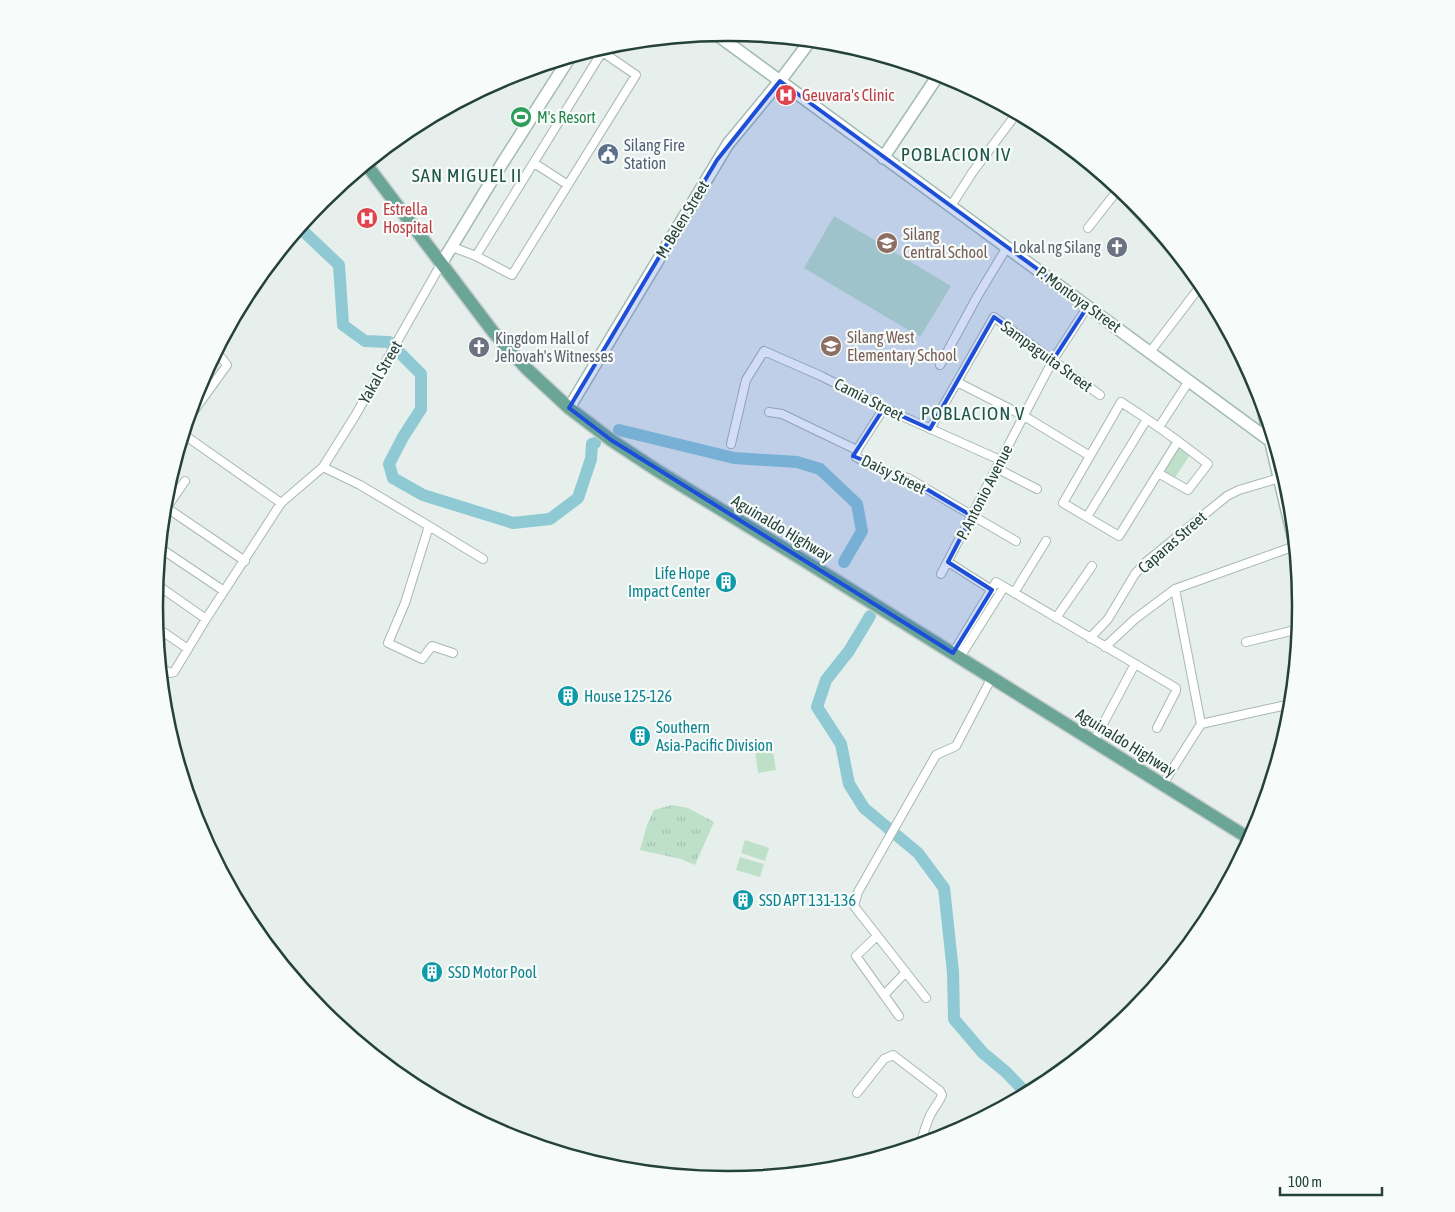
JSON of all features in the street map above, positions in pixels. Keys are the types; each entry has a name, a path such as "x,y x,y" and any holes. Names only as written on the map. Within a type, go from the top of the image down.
{"main road":[{"name":"Aguinaldo Highway","path":"370,169 504,344 538,380 569,408 611,440 658,471 957,655 1243,835"}],"street":[{"name":"P. Montoya Street","path":"726,41 1266,438"},
{"name":"M. Belen Street","path":"569,408 722,152 806,47"},
{"path":"452,247 476,256 512,275 636,75 606,54"},
{"path":"476,256 534,163 596,57"},
{"name":"Yakal Street","path":"167,670 172,673 281,503 323,467 382,370 441,264 565,65"},
{"path":"883,158 935,81"},
{"path":"951,206 972,173 1013,119"},
{"path":"534,163 568,185"},
{"path":"1088,228 1114,195"},
{"path":"940,365 1007,247"},
{"path":"1150,352 1196,291"},
{"name":"P. Antonio Avenue","path":"941,574 1053,360 1088,306"},
{"name":"Sampaguita Street","path":"957,382 994,317 1100,395"},
{"name":"Camia Street","path":"731,444 746,380 764,351 822,376 930,429 998,464 1037,489"},
{"path":"202,400 228,365 221,357"},
{"path":"1158,427 1189,381"},
{"path":"930,429 957,382 1024,416 1090,456"},
{"path":"1158,473 1188,490 1208,464 1178,441 1121,402 1063,504 1119,536 1158,473 1178,441"},
{"name":"Daisy Street","path":"884,408 857,450 856,457 878,469 908,478 1016,541"},
{"name":"Daisy Street","path":"769,412 782,414 857,450"},
{"path":"1087,517 1147,419"},
{"path":"189,438 281,503"},
{"path":"323,467 360,485 483,558"},
{"name":"Caparas Street","path":"1090,638 1108,619 1135,574 1146,562 1227,496 1238,490 1277,478"},
{"path":"174,497 185,481"},
{"path":"171,514 244,561"},
{"path":"428,526 405,603 388,643 422,659 432,646 452,653"},
{"path":"1014,593 1046,541"},
{"path":"1105,647 1135,619 1176,589 1289,548"},
{"path":"166,552 224,591"},
{"path":"948,562 992,590"},
{"path":"1056,618 1092,566"},
{"path":"957,655 996,582 1176,688 1157,728"},
{"path":"957,655 1004,587"},
{"path":"163,589 206,619"},
{"path":"1163,784 1201,724 1176,589"},
{"path":"1246,642 1291,631"},
{"path":"164,632 188,649"},
{"path":"1094,741 1135,664"},
{"path":"926,998 854,906 858,892 936,755 956,746 992,677"},
{"path":"1201,724 1283,706"},
{"path":"877,936 856,956 899,1016"},
{"path":"884,995 906,972"},
{"path":"857,1093 884,1059 893,1055 940,1091 942,1095 928,1120 928,1126 922,1136"}],"highlighted area":[{"path":"780,81 1088,306 1053,360 994,317 930,429 884,408 853,456 908,478 972,516 948,562 992,590 953,653 611,440 569,408 717,160"}],"green space":[{"path":"834,216 951,286 920,337 804,268"},
{"path":"1179,447 1190,455 1174,479 1163,472"},
{"path":"771,740 776,770 758,773 754,743"},
{"path":"672,805 688,808 714,822 695,865 681,859 640,850 647,825 654,810"},
{"path":"745,840 769,848 765,861 741,853"},
{"path":"740,857 764,864 760,877 736,870"}],"waterway":[{"path":"305,232 339,265 343,325 365,341 389,342 421,374 421,409 389,464 393,478 423,495 513,523 550,519 578,498 591,459 592,444 595,443"},
{"path":"619,430 734,458 797,462 820,469 857,504 862,531 844,562"},
{"path":"870,616 849,651 826,680 817,707 841,744 849,784 864,808 918,853 944,888 953,972 954,1019 983,1053 1006,1072 1021,1088"}],"place":[{"name":"Geuvara's Clinic","path":"786,95"},
{"name":"M's Resort","path":"521,117"},
{"name":"Silang Fire Station","path":"608,154"},
{"name":"Estrella Hospital","path":"367,218"},
{"name":"Silang Central School","path":"887,243"},
{"name":"Lokal ng Silang","path":"1117,247"},
{"name":"Silang West Elementary School","path":"831,346"},
{"name":"Kingdom Hall of Jehovah's Witnesses","path":"479,347"},
{"name":"Life Hope Impact Center","path":"726,582"},
{"name":"House 125-126","path":"568,696"},
{"name":"Southern Asia-Pacific Division","path":"640,736"},
{"name":"SSD APT 131-136","path":"743,900"},
{"name":"SSD Motor Pool","path":"432,972"}],"district":[{"name":"POBLACION IV","path":"956,154"},
{"name":"SAN MIGUEL II","path":"467,175"},
{"name":"POBLACION V","path":"973,413"}]}
